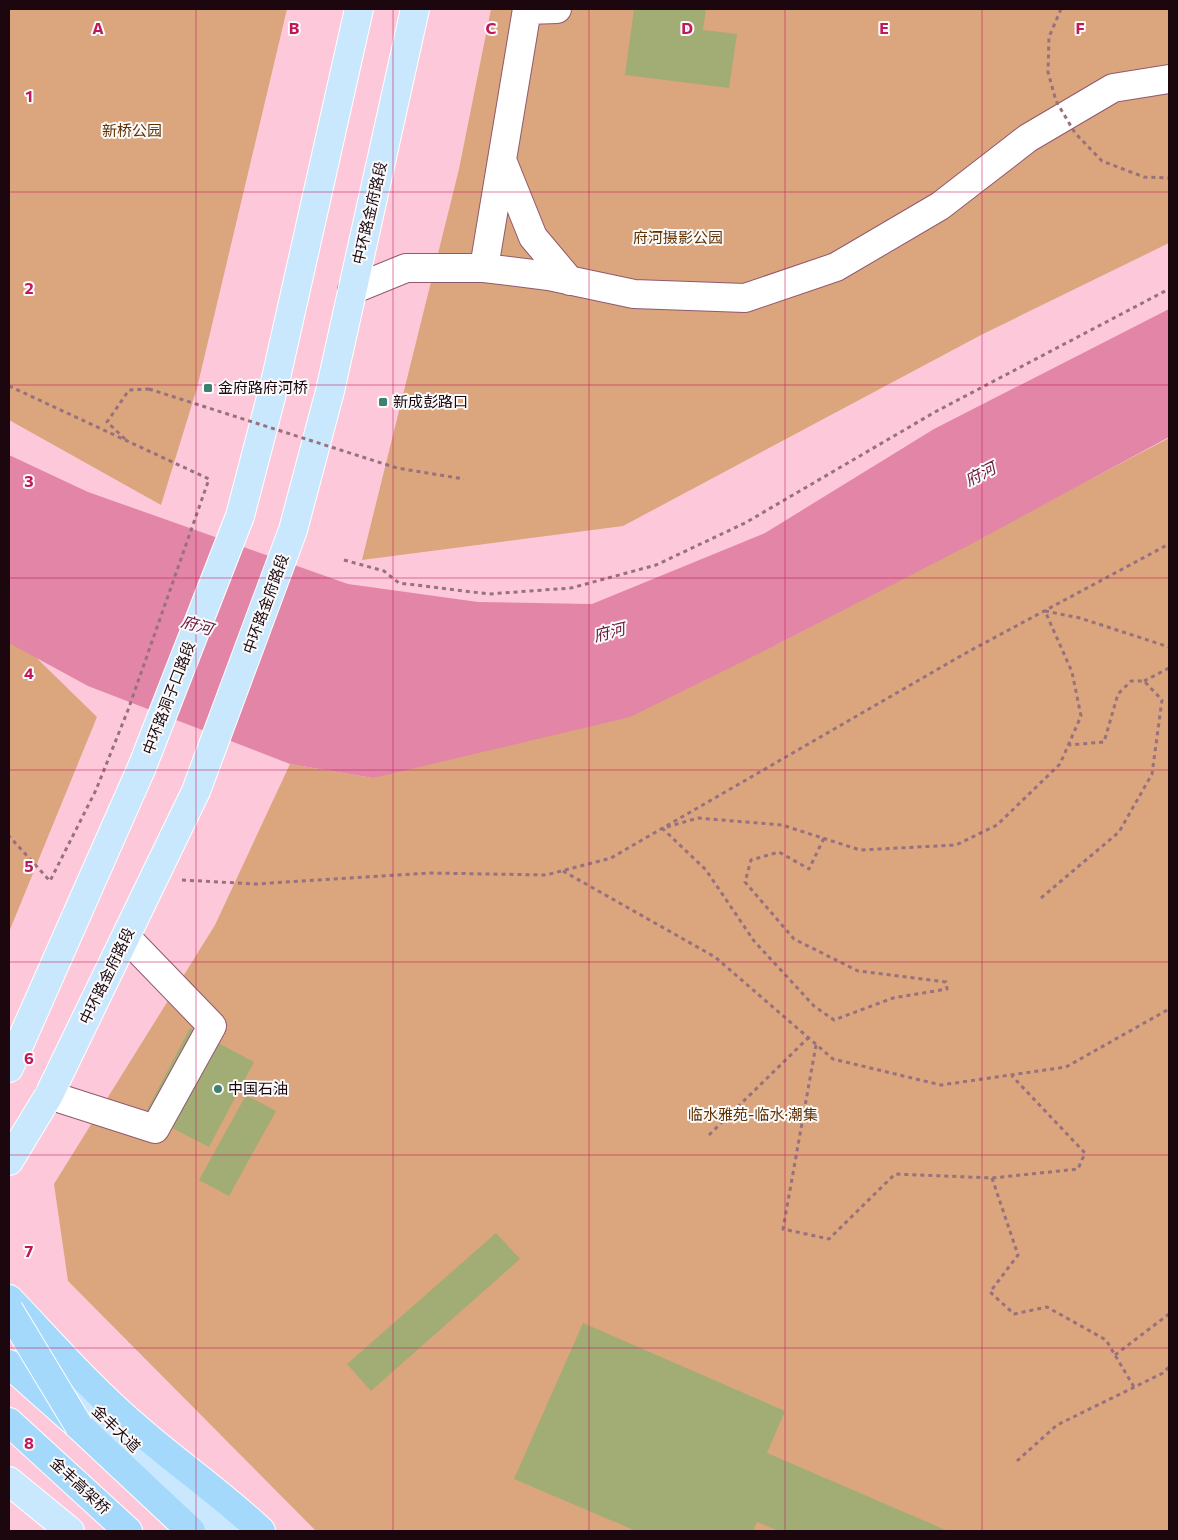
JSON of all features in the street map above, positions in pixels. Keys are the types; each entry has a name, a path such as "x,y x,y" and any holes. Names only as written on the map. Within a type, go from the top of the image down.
{"highway":[{"path":"9,1299 102,1396 138,1430 230,1502 261,1531"},
{"path":"9,1310 79,1426"},
{"path":"9,1364 79,1426"},
{"name":"金丰高架桥","path":"9,1422 128,1531"},
{"name":"金丰大道","path":"79,1426 191,1531"},
{"path":"51,1460 100,1531"}],"main road":[{"name":"中环路洞子口路段","path":"9,1068 142,767 240,516 276,378 359,9"},
{"name":"中环路金府路段","path":"9,1161 49,1095 196,791 294,530 330,391 415,9"},
{"name":"金丰大道","path":"9,1326 224,1531"},
{"path":"9,1481 70,1531"}],"lane":[{"path":"484,268 527,10 557,9"},
{"path":"352,290 406,268 484,268 570,281 634,294 745,298 836,267 940,206 1028,138 1113,88 1169,79"},
{"path":"502,160 533,237 570,281"},
{"path":"49,1095 155,1129 212,1026 126,937"}],"path":[{"path":"1061,9 1049,37 1048,72 1056,100 1075,132 1102,161 1144,177 1169,178"},
{"path":"344,560 384,571 399,583 489,594 571,588 656,565 745,523 935,412 1169,289"},
{"path":"9,386 209,479 128,710 96,790 50,881 9,836"},
{"path":"128,441 107,422 129,390 149,389 397,468 464,480"},
{"path":"154,879 256,884 430,873 546,875 611,858 955,659 1169,544"},
{"path":"1045,611 1080,618 1169,647"},
{"path":"662,828 698,818 782,825 860,850 956,845 997,826 1060,764 1081,716 1072,672 1045,611"},
{"path":"1068,746 1104,742 1118,694 1131,682 1144,682 1168,669"},
{"path":"1041,898 1119,832 1152,774 1162,700 1144,682"},
{"path":"662,828 706,870 754,941 814,1006 834,1020 893,998 947,989 946,982 858,972 794,939 745,882 751,860 779,852 809,869 824,838"},
{"path":"563,871 715,957 833,1059 941,1085 1066,1067 1169,1009"},
{"path":"710,1135 808,1038"},
{"path":"816,1045 783,1229 829,1239 895,1174 992,1178 1078,1169 1085,1153 1011,1075"},
{"path":"992,1178 1018,1255 990,1292 1014,1314 1047,1307 1106,1340 1134,1387"},
{"path":"1115,1355 1169,1314"},
{"path":"1017,1461 1057,1425 1163,1373 1169,1367"}],"green space":[{"name":"新桥公园","path":"9,9 287,9 197,388 161,505 9,420"},
{"name":"府河摄影公园","path":"491,9 1169,9 1169,243 981,335 623,526 362,560 459,169"},
{"name":"临水雅苑-临水·潮集","path":"1169,438 1169,1531 316,1531 68,1281 54,1184 215,925 290,764 373,778 776,645"},
{"path":"9,631 97,717 9,932"}],"water":[{"name":"府河","path":"1169,309 1169,437 973,543 776,645 630,717 373,778 290,764 88,686 9,643 9,455 88,492 348,584 478,602 592,604 765,533 934,429"}],"building":[{"path":"634,9 706,9 703,30 737,34 729,88 625,75"},
{"path":"190,1028 254,1062 209,1147 145,1114"},
{"path":"246,1095 276,1111 229,1196 199,1180"},
{"path":"496,1233 520,1259 371,1391 347,1364"},
{"path":"583,1323 785,1411 767,1453 948,1531 779,1531 757,1522 753,1531 636,1531 514,1479"}],"place":[{"name":"金府路府河桥","path":"208,388"},
{"name":"新成彭路口","path":"383,402"},
{"name":"中国石油","path":"218,1089"}]}
